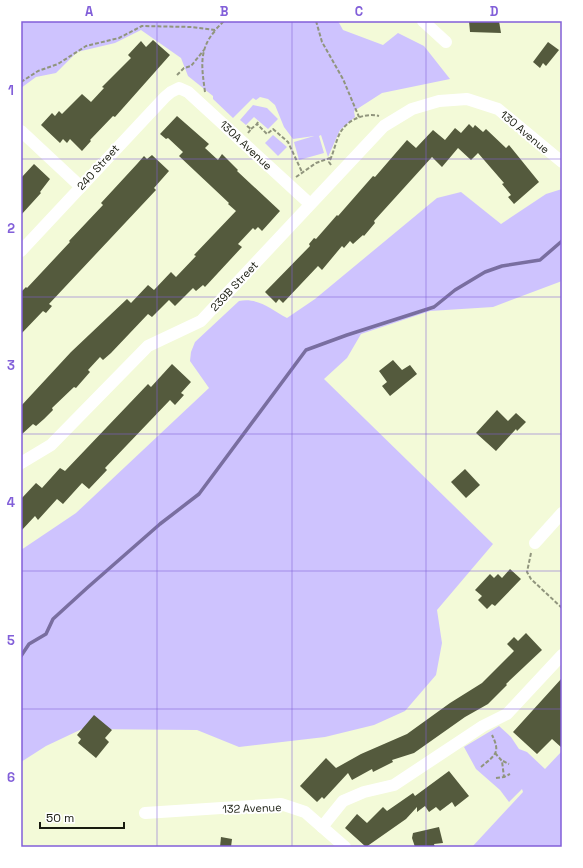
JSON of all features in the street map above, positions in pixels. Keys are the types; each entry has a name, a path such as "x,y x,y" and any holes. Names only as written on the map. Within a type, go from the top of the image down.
{"street":[{"path":"423,21 446,42"},
{"name":"240 Street","path":"21,250 164,97 170,92 179,88"},
{"name":"130A Avenue","path":"179,88 191,95 310,204"},
{"name":"130 Avenue","path":"439,101 467,99 498,109 562,162"},
{"name":"239B Street","path":"21,464 50,445 148,346 201,321 384,126 412,109 439,101"},
{"path":"21,131 81,187"},
{"path":"534,543 562,513"},
{"path":"322,827 343,801 364,792 394,785 487,724 507,714 562,655"},
{"name":"132 Avenue","path":"145,813 281,804 304,812 345,847"}],"path":[{"path":"206,95 201,57 210,36 224,21"},
{"path":"316,21 322,42 343,79 359,116"},
{"path":"21,82 38,71 58,64 86,46 119,38 142,26 192,27 215,30"},
{"path":"177,75 184,68 191,66 204,49"},
{"path":"333,167 329,162 340,132 359,116 381,116"},
{"path":"247,134 258,123 268,134 273,128 288,142 301,172 316,163 330,158"},
{"path":"247,126 251,129"},
{"path":"534,543 526,572 531,579 562,608"},
{"path":"481,767 496,753 498,746 487,724"},
{"path":"496,753 502,761 504,777"},
{"path":"502,761 509,764"},
{"path":"496,778 504,777 510,774"}],"shaded area":[{"path":"21,21 338,21 343,30 383,45 398,33 424,46 450,79 382,93 354,111 355,117 340,130 328,157 321,135 319,136 324,153 299,160 294,142 314,136 293,139 284,127 275,105 268,99 260,97 256,100 253,98 233,118 213,99 213,96 188,76 181,58 141,30 115,43 77,52 56,73 36,77 21,88"},
{"path":"253,105 267,108 278,119 268,129 254,117 246,125 240,120"},
{"path":"273,135 287,147 278,156 265,143"},
{"path":"562,189 562,281 493,307 430,311 361,334 347,358 324,379 493,544 437,610 442,643 436,675 405,711 374,725 325,737 239,747 197,730 82,729 46,746 21,762 21,550 76,513 209,388 190,361 191,352 195,342 239,301 246,300 258,302 287,318 315,299 437,198 461,192 501,224 546,194"},
{"path":"499,726 511,737 519,749 527,752 545,769 562,751 562,847 472,847 523,792 522,789 509,802 500,790 476,769 464,747"}],"building":[{"path":"469,21 499,21 501,33 470,32"},
{"path":"153,40 170,55 115,117 113,116 90,140 91,141 82,151 70,139 67,143 63,139 60,143 41,125 52,113 55,116 59,111 62,114 82,94 91,102 104,88 102,87 131,58 128,55 141,41 146,47"},
{"path":"548,42 559,50 546,66 543,63 540,68 533,62"},
{"path":"177,116 209,144 205,148 218,160 222,154 238,170 237,171 280,211 262,231 258,227 255,230 253,228 238,244 242,247 205,287 203,285 196,291 193,288 175,306 169,300 152,317 148,314 111,353 103,360 100,357 88,370 90,372 76,388 74,387 52,408 53,410 44,419 36,426 33,424 21,435 21,406 71,352 127,299 131,303 148,285 154,290 171,272 176,277 196,256 194,255 236,211 179,156 183,152 168,138 166,139 160,134"},
{"path":"469,124 473,128 475,125 483,132 486,129 506,148 509,145 539,182 514,204 508,197 511,195 502,184 504,183 478,153 471,160 458,148 442,167 432,157 374,221 375,223 364,236 363,235 353,244 350,241 344,248 342,246 322,270 318,266 283,303 279,299 276,303 265,292 310,246 309,244 314,238 316,239 337,215 338,216 373,176 375,177 407,140 416,148 433,130 445,140 455,128 461,133"},
{"path":"152,155 169,171 154,188 156,190 49,304 52,306 46,313 43,311 21,334 21,292 26,287 27,288 70,242 69,241 103,205 101,203 144,156 147,159"},
{"path":"34,164 50,179 40,192 41,193 21,215 21,178"},
{"path":"393,360 402,370 410,365 417,374 390,396 382,386 387,382 379,371"},
{"path":"172,364 191,382 181,393 184,395 175,405 170,400 105,468 107,470 89,489 82,483 63,504 57,499 38,520 35,516 21,531 21,499 36,483 42,488 60,468 65,471 148,384 151,387"},
{"path":"497,410 508,421 516,413 526,422 517,431 516,429 496,451 476,433"},
{"path":"465,469 480,485 466,498 451,482"},
{"path":"510,569 521,579 495,606 492,604 487,609 478,600 482,596 475,590 490,574 494,578 498,574 502,578"},
{"path":"526,633 542,650 506,684 507,685 488,704 465,717 414,753 392,760 393,762 373,772 372,769 352,780 348,773 324,799 322,797 317,802 300,786 326,758 336,768 361,754 407,734 450,703 482,683 514,651 507,644 514,637 518,641"},
{"path":"562,678 562,748 552,739 537,754 513,732"},
{"path":"94,715 112,730 105,738 109,742 96,758 78,743 81,739 77,735"},
{"path":"449,771 469,796 455,807 452,802 440,811 436,807 429,812 425,806 417,812 417,807 406,819 366,847 345,828 357,814 367,823 383,807 387,811 413,793 415,796"},
{"path":"439,827 443,843 434,844 435,847 415,847 412,838 413,833"},
{"path":"221,837 232,839 231,847 220,847"}],"waterway":[{"path":"21,656 29,644 46,634 53,619 87,588 160,524 199,494 306,350 434,307 455,290 485,272 502,266 540,260 562,241"}]}
